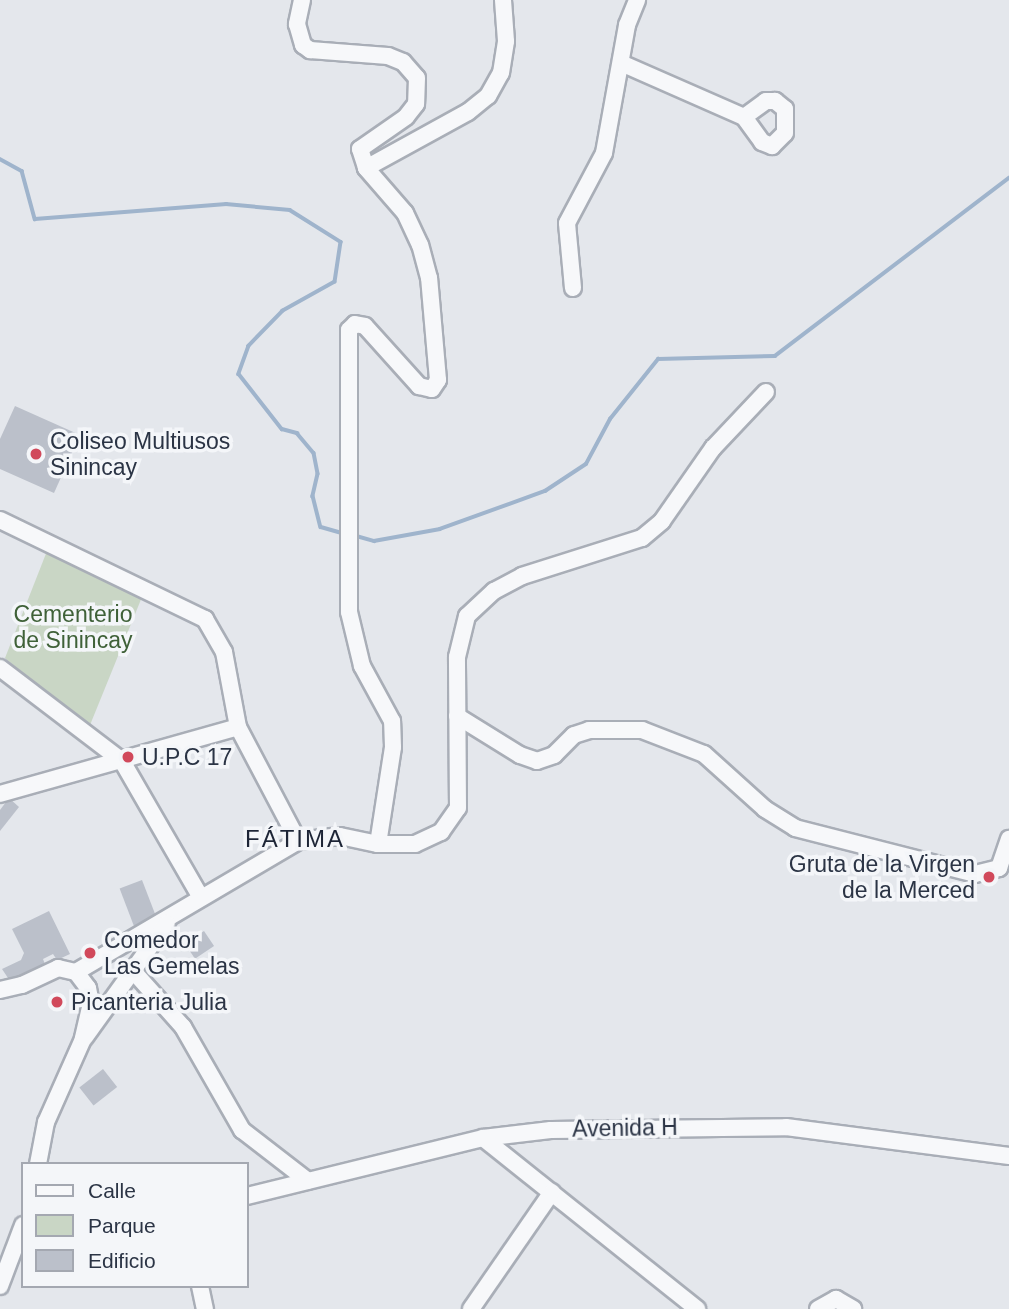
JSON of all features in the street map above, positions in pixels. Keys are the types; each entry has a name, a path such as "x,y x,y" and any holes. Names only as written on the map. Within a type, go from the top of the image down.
{"street":[{"path":"302,0 297,24 303,45 310,50 388,56 403,62 417,78 416,104 406,117 360,149 366,168 405,213 421,245 429,278 438,380 432,389 419,386 365,326 355,324 348,330 348,547 354,641 362,666 392,721 387,796 378,844"},
{"path":"366,168 468,111 488,96 500,73 506,41 503,0"},
{"path":"573,288 568,223 604,153 621,63 637,0"},
{"path":"621,63 744,117"},
{"path":"76,972 167,922 201,898 298,841 329,835 378,844 415,844 441,832 458,808 457,657 467,616 494,591 522,576 642,538 662,521 713,448 766,392"},
{"path":"0,520 205,619 224,652 238,727 298,841"},
{"path":"0,668 122,761 201,898"},
{"path":"457,716 520,755 537,761 554,755 574,736 589,730 642,730 704,754 765,809 795,828 975,874 999,868 1009,839"},
{"path":"0,794 238,727"},
{"path":"83,1039 134,972 167,922"},
{"path":"0,990 22,985 58,968 76,972 88,988 90,1003 83,1039 46,1122 38,1162"},
{"path":"134,972 183,1027 242,1130 308,1181"},
{"name":"Avenida H","path":"248,1196 483,1139 551,1130 786,1127 1009,1156"},
{"path":"483,1139 697,1309"},
{"path":"471,1309 552,1192"},
{"path":"0,1286 21,1230"},
{"path":"200,1288 205,1309"},
{"path":"818,1309 836,1299 853,1309"}],"green space":[{"name":"Cementerio de Sinincay","path":"47,551 144,592 88,730 5,658"}],"building":[{"name":"Coliseo Multiusos Sinincay","path":"15,406 80,435 54,493 0,469 0,439"},
{"path":"9,798 19,807 0,831 0,810"},
{"path":"142,880 156,917 134,926 120,889"},
{"path":"49,911 70,954 57,960 53,954 43,959 46,967 10,981 2,969 21,960 24,953 12,929"},
{"path":"204,931 214,946 195,959 185,944"},
{"path":"103,1069 117,1087 94,1106 79,1087"}],"waterway":[{"path":"0,159 22,171 35,219 226,204 290,210 341,242 335,282 283,311 249,346 239,374 282,429 297,433 314,453 318,474 313,496 321,527 345,534"},
{"path":"353,535 374,541 440,529 545,491 586,464 610,419 658,359 775,356 1009,178"}],"place":[{"name":"Coliseo Multiusos Sinincay","path":"36,454"},
{"name":"U.P.C 17","path":"128,757"},
{"name":"Gruta de la Virgen de la Merced","path":"989,877"},
{"name":"Comedor Las Gemelas","path":"90,953"},
{"name":"Picanteria Julia","path":"57,1002"}],"district":[{"name":"FÁTIMA","path":"295,839"}]}
